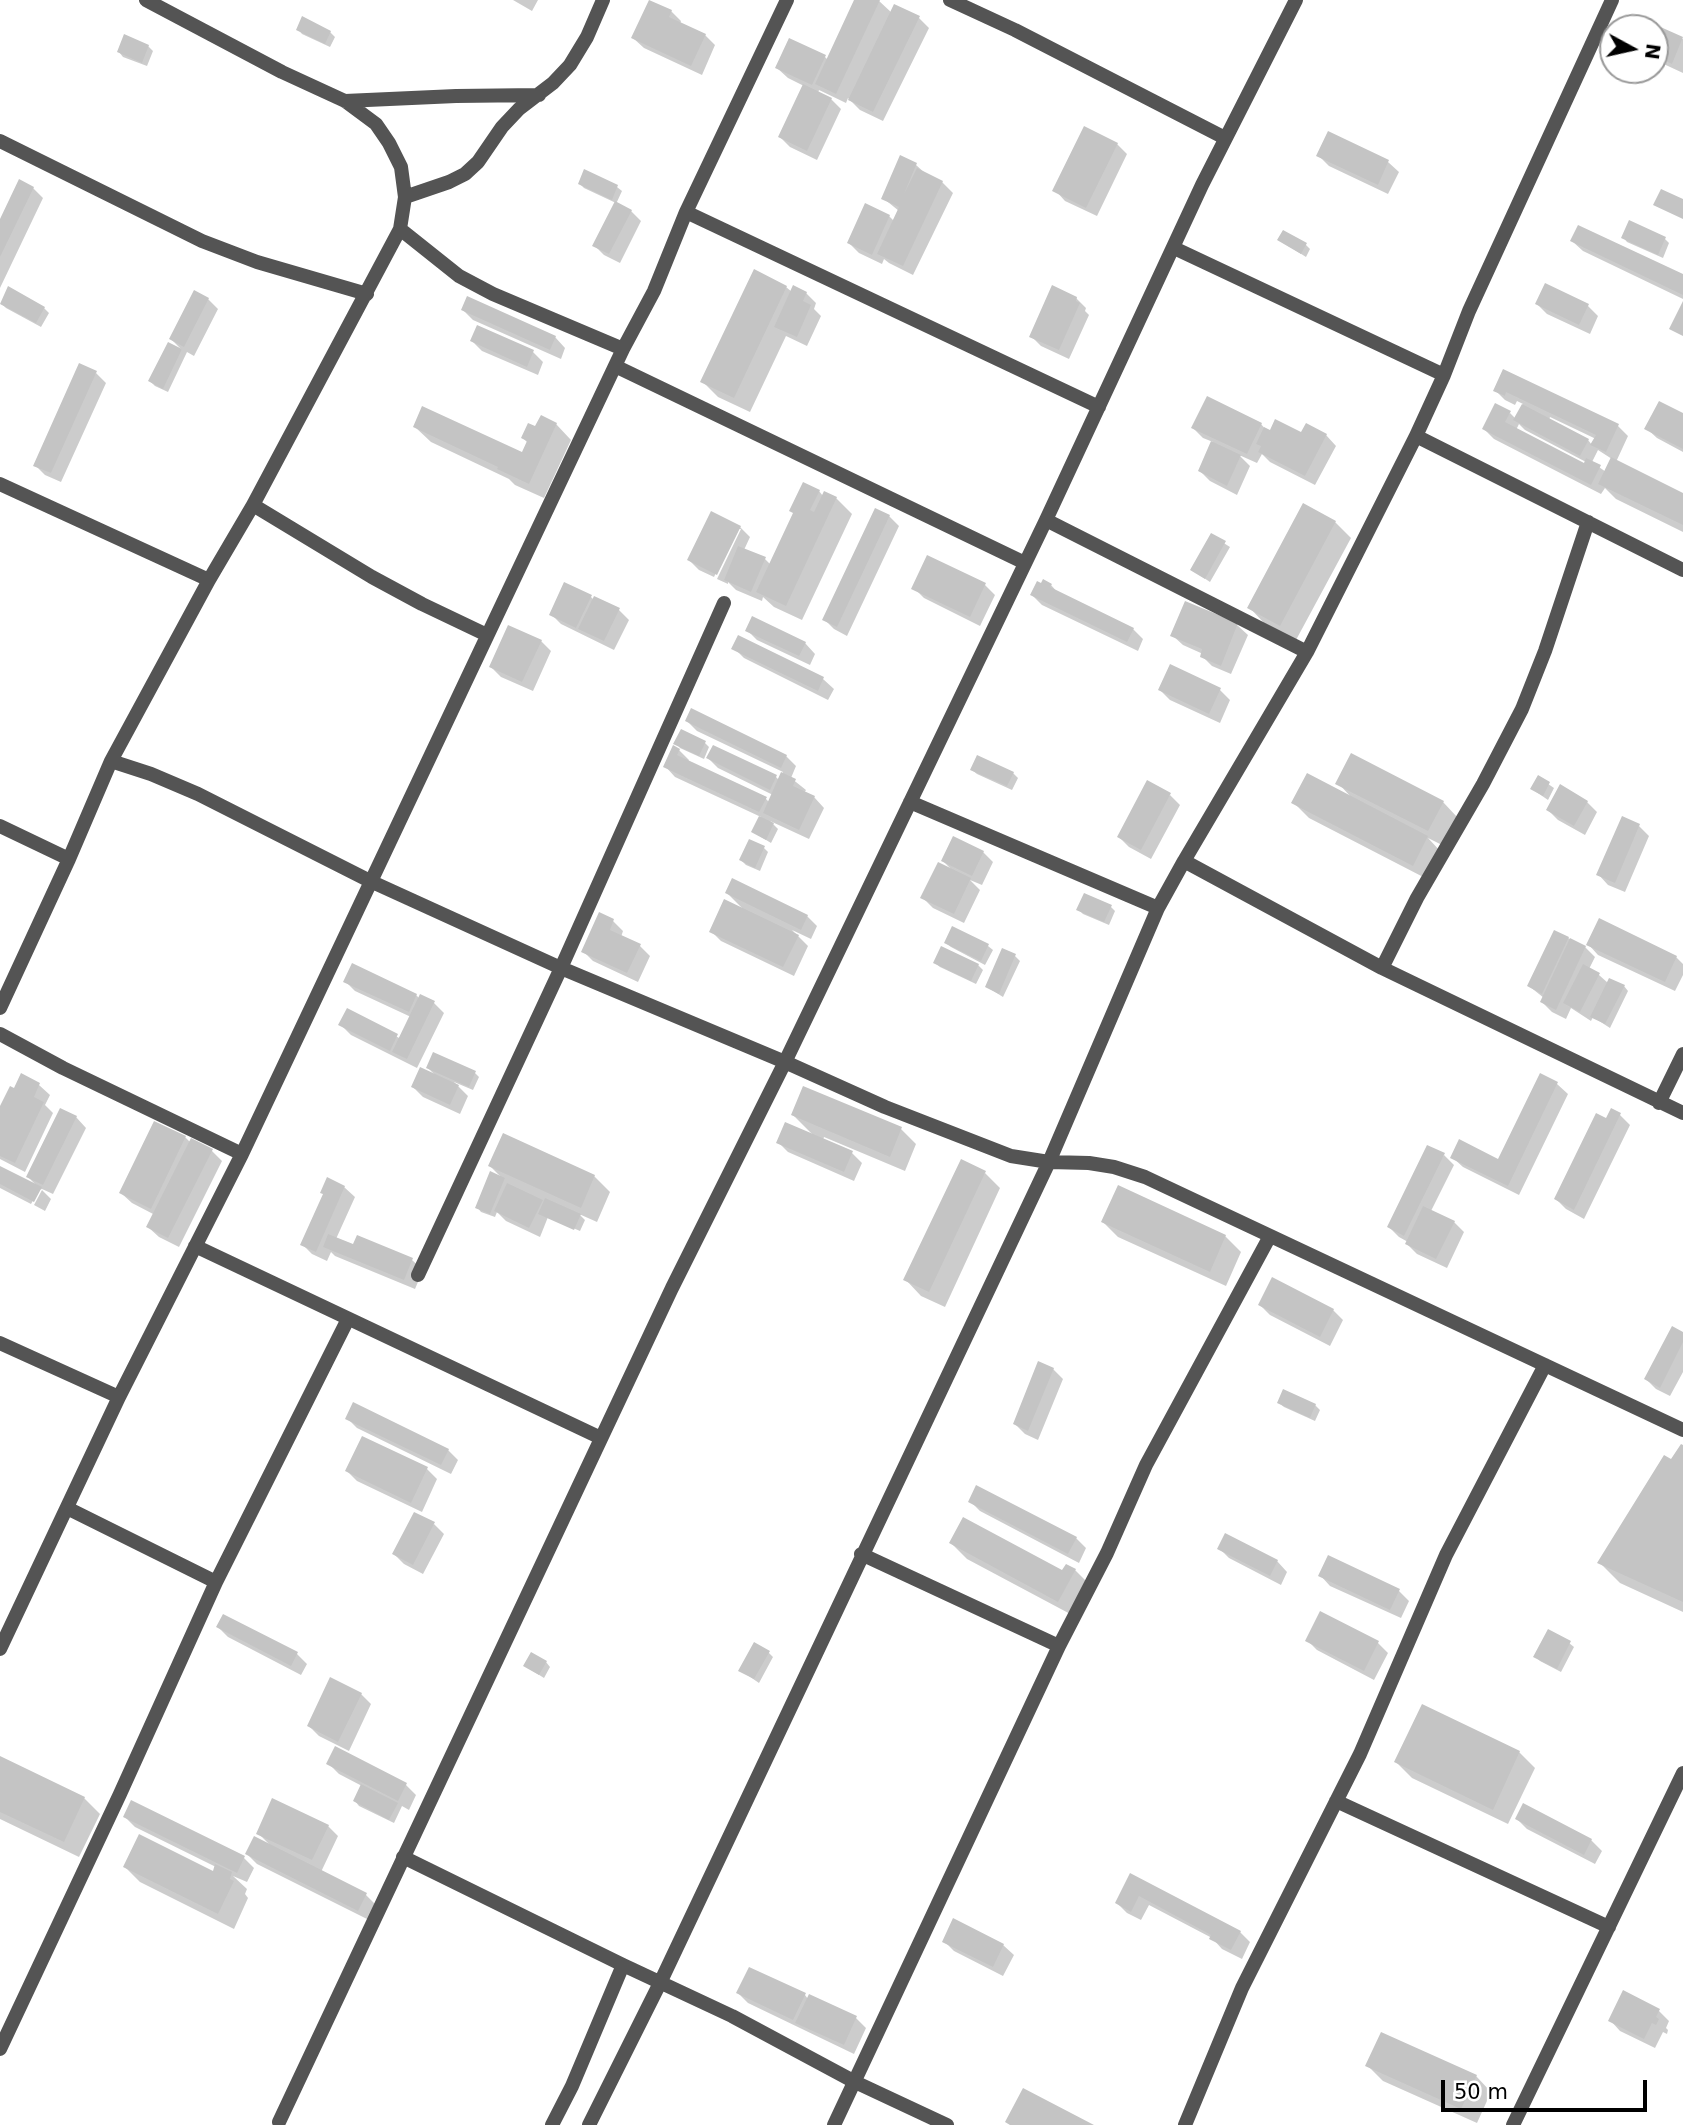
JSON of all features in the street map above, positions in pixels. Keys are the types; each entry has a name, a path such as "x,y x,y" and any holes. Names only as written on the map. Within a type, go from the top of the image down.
{"street":[{"path":"0,1009 111,761 367,294 400,229 405,197 401,167 376,124 345,101 282,72 146,0"},
{"path":"405,197 466,174 519,109 539,95 570,65 587,37 603,0"},
{"path":"0,1649 119,1397 242,1154 622,349 654,291 686,212 787,0"},
{"path":"950,0 1015,30 1225,138"},
{"path":"281,2124 403,1857 672,1288 785,1062 1025,564 1225,138 1296,0"},
{"path":"589,2125 660,1983 1049,1162 1158,908 1307,652 1416,436 1469,311 1612,0"},
{"path":"345,101 539,95"},
{"path":"0,141 202,241 257,262 367,294"},
{"path":"686,212 1099,407"},
{"path":"400,229 459,276 493,294 622,349"},
{"path":"1174,248 1444,375"},
{"path":"615,366 1025,564"},
{"path":"1416,436 1683,570"},
{"path":"0,484 209,580"},
{"path":"253,505 372,577 487,635"},
{"path":"1046,520 1307,652"},
{"path":"1382,968 1417,898 1483,784 1522,709 1545,651 1588,522"},
{"path":"418,1275 561,968 724,603"},
{"path":"111,761 198,794 370,881 561,968 885,1107 1011,1156 1049,1162 1089,1163 1135,1174 1683,1430"},
{"path":"910,802 1158,908"},
{"path":"0,826 69,859"},
{"path":"1184,861 1382,968 1683,1113"},
{"path":"0,1034 63,1068 242,1154"},
{"path":"1659,1103 1683,1054"},
{"path":"834,2125 1059,1646 1107,1553 1146,1465 1270,1236"},
{"path":"195,1246 601,1438"},
{"path":"0,2049 216,1582 348,1319"},
{"path":"0,1343 119,1397"},
{"path":"1185,2125 1242,1988 1360,1754 1446,1555 1545,1365"},
{"path":"67,1508 216,1582"},
{"path":"861,1554 1059,1646"},
{"path":"1513,2125 1683,1773"},
{"path":"1336,1801 1609,1927"},
{"path":"403,1857 732,2016 855,2082 947,2125"},
{"path":"552,2125 623,1965"}],"building":[{"path":"649,0 672,10 669,17 706,34 691,66 631,38"},
{"path":"854,0 880,0 836,94 815,84"},
{"path":"894,4 920,16 873,112 848,100"},
{"path":"302,16 331,31 325,44 296,30"},
{"path":"1669,31 1683,37 1672,64 1669,63"},
{"path":"124,34 149,45 142,63 117,52"},
{"path":"789,38 826,55 812,85 775,68"},
{"path":"803,84 832,98 807,151 778,137"},
{"path":"1084,126 1118,143 1086,208 1052,191"},
{"path":"1328,131 1389,160 1378,185 1316,156"},
{"path":"900,155 917,163 904,194 917,168 943,181 903,266 877,254 899,207 881,199"},
{"path":"584,169 618,185 612,200 578,184"},
{"path":"19,179 34,187 0,257 0,219"},
{"path":"1661,189 1683,199 1683,219 1653,205"},
{"path":"615,201 632,210 609,254 592,246"},
{"path":"865,203 890,215 872,255 847,243"},
{"path":"1629,220 1666,237 1658,255 1621,238"},
{"path":"1578,225 1683,274 1683,295 1570,241"},
{"path":"1283,230 1307,243 1301,254 1277,240"},
{"path":"754,269 787,286 734,398 700,382"},
{"path":"1545,283 1589,304 1579,325 1535,304"},
{"path":"793,285 807,292 803,301 811,305 797,337 774,327"},
{"path":"1052,285 1077,297 1076,301 1080,303 1059,350 1029,337"},
{"path":"8,286 45,307 36,323 0,304"},
{"path":"194,290 209,298 184,347 169,339"},
{"path":"467,296 556,336 550,350 461,310"},
{"path":"1683,301 1683,336 1669,329"},
{"path":"477,325 534,350 527,367 470,341"},
{"path":"168,342 182,349 163,389 148,381"},
{"path":"79,363 97,371 51,473 33,466"},
{"path":"1503,369 1619,424 1606,452 1590,445 1596,435 1506,392 1505,396 1493,391"},
{"path":"1207,396 1262,423 1247,454 1191,428"},
{"path":"1659,401 1683,413 1683,449 1644,429"},
{"path":"1495,403 1511,411 1505,422 1584,463 1586,458 1601,465 1591,485 1482,429"},
{"path":"1522,404 1589,439 1580,456 1513,420"},
{"path":"422,406 522,452 527,441 521,438 528,423 535,426 541,415 557,423 529,484 413,427"},
{"path":"1275,419 1301,432 1306,423 1327,434 1305,476 1258,452 1261,446 1256,444 1264,427 1270,430"},
{"path":"1211,441 1241,455 1227,486 1198,471"},
{"path":"1611,457 1683,493 1683,525 1598,484"},
{"path":"803,482 820,490 810,510 814,512 824,491 837,497 786,606 756,592 793,513 789,511"},
{"path":"1303,503 1336,521 1280,626 1247,608"},
{"path":"875,508 890,515 837,627 822,620"},
{"path":"711,511 741,526 717,575 687,560"},
{"path":"1211,533 1226,541 1205,579 1190,570"},
{"path":"738,546 766,557 751,592 724,580"},
{"path":"927,555 986,583 970,617 911,589"},
{"path":"1043,579 1052,584 1050,587 1134,628 1127,642 1030,595 1037,581 1041,583"},
{"path":"564,582 592,595 576,628 549,615"},
{"path":"594,596 620,608 604,641 578,629"},
{"path":"1185,601 1238,623 1221,666 1200,657 1202,649 1170,636"},
{"path":"752,616 806,642 799,656 745,631"},
{"path":"508,625 542,640 522,682 489,667"},
{"path":"738,635 824,677 818,691 731,649"},
{"path":"1170,664 1221,688 1209,714 1158,690"},
{"path":"691,708 787,755 781,768 685,721"},
{"path":"681,729 706,741 699,756 673,744"},
{"path":"673,745 680,749 677,755 767,797 759,812 663,767"},
{"path":"713,745 777,775 770,790 706,758"},
{"path":"1351,753 1444,801 1428,831 1335,784"},
{"path":"977,755 1014,772 1007,786 970,770"},
{"path":"781,772 796,779 793,786 815,796 799,830 763,813"},
{"path":"1307,773 1428,836 1413,866 1291,803"},
{"path":"1538,775 1550,782 1543,796 1530,789"},
{"path":"1147,780 1171,793 1141,850 1117,837"},
{"path":"1560,784 1588,801 1574,826 1546,810"},
{"path":"759,816 774,823 766,840 751,832"},
{"path":"1622,816 1640,824 1615,883 1596,875"},
{"path":"953,836 984,851 972,876 941,861"},
{"path":"749,839 765,846 755,868 739,860"},
{"path":"938,862 971,878 954,914 920,898"},
{"path":"732,878 808,915 801,930 725,893"},
{"path":"1084,893 1112,905 1104,922 1076,910"},
{"path":"724,899 799,935 783,967 709,932"},
{"path":"599,912 614,919 610,930 641,944 627,973 581,952"},
{"path":"1599,918 1677,956 1665,982 1586,945"},
{"path":"952,926 989,944 981,961 944,943"},
{"path":"1554,930 1569,937 1542,994 1527,986"},
{"path":"1570,938 1586,946 1556,1010 1540,1002"},
{"path":"941,946 979,964 971,981 933,963"},
{"path":"1002,948 1016,954 999,994 985,987"},
{"path":"352,963 417,994 409,1012 343,982"},
{"path":"1583,964 1600,973 1580,1012 1563,1003"},
{"path":"1609,978 1625,985 1605,1024 1590,1017"},
{"path":"420,994 435,1001 407,1059 392,1052"},
{"path":"347,1008 398,1034 390,1051 338,1025"},
{"path":"433,1052 476,1071 469,1087 426,1068"},
{"path":"420,1067 459,1085 450,1105 411,1087"},
{"path":"21,1073 40,1083 34,1097 44,1102 15,1163 0,1156 0,1106 10,1086 14,1088"},
{"path":"1540,1073 1558,1082 1508,1186 1450,1158 1459,1139 1498,1159"},
{"path":"803,1086 902,1127 890,1157 791,1115"},
{"path":"60,1108 77,1116 43,1185 26,1177"},
{"path":"1611,1108 1621,1113 1574,1210 1554,1199 1596,1113 1606,1118"},
{"path":"154,1121 186,1136 151,1209 119,1193"},
{"path":"785,1122 853,1151 844,1172 776,1143"},
{"path":"503,1133 595,1175 581,1208 488,1166"},
{"path":"191,1138 213,1149 168,1238 146,1227"},
{"path":"1427,1145 1445,1153 1404,1236 1387,1227"},
{"path":"961,1159 986,1171 929,1292 903,1280"},
{"path":"0,1166 42,1187 34,1202 0,1184"},
{"path":"490,1171 505,1178 490,1214 475,1208"},
{"path":"327,1177 345,1186 316,1252 300,1245 323,1194 320,1193"},
{"path":"507,1183 543,1200 529,1228 494,1211"},
{"path":"1118,1185 1226,1235 1210,1272 1101,1222"},
{"path":"545,1198 581,1214 574,1230 538,1214"},
{"path":"1423,1206 1455,1221 1436,1259 1405,1244"},
{"path":"328,1234 353,1244 357,1235 413,1258 404,1280 323,1247"},
{"path":"1272,1277 1334,1309 1320,1337 1258,1305"},
{"path":"1672,1326 1683,1332 1683,1342 1660,1388 1644,1379"},
{"path":"1038,1361 1054,1368 1028,1431 1013,1424"},
{"path":"1283,1389 1316,1404 1310,1418 1277,1403"},
{"path":"353,1402 449,1449 441,1465 345,1419"},
{"path":"362,1436 428,1467 411,1503 345,1471"},
{"path":"1681,1444 1683,1602 1597,1563 1664,1455 1671,1459"},
{"path":"976,1485 1077,1537 1068,1554 968,1502"},
{"path":"414,1512 435,1522 413,1565 392,1554"},
{"path":"963,1517 1062,1570 1066,1564 1076,1569 1058,1602 949,1543"},
{"path":"1225,1533 1278,1560 1270,1576 1217,1549"},
{"path":"1328,1555 1400,1589 1390,1610 1318,1576"},
{"path":"1320,1611 1379,1641 1364,1671 1305,1641"},
{"path":"223,1614 298,1652 291,1666 216,1627"},
{"path":"1548,1629 1571,1641 1557,1669 1533,1657"},
{"path":"754,1642 770,1651 754,1679 738,1671"},
{"path":"531,1652 547,1661 539,1675 523,1666"},
{"path":"330,1677 362,1693 338,1742 307,1726"},
{"path":"1422,1704 1520,1751 1493,1810 1394,1762"},
{"path":"335,1746 407,1783 398,1801 326,1764"},
{"path":"0,1756 85,1797 64,1842 0,1812"},
{"path":"361,1784 398,1803 389,1820 353,1801"},
{"path":"272,1798 329,1825 312,1860 256,1834"},
{"path":"131,1800 245,1856 237,1873 123,1817"},
{"path":"1523,1803 1592,1839 1584,1855 1515,1819"},
{"path":"139,1834 213,1871 215,1864 232,1872 230,1879 234,1881 218,1914 123,1867"},
{"path":"254,1836 367,1893 358,1911 245,1854"},
{"path":"1130,1873 1241,1931 1231,1950 1209,1939 1211,1935 1139,1896 1131,1912 1115,1903"},
{"path":"953,1918 1004,1944 993,1967 942,1942"},
{"path":"749,1967 806,1993 793,2020 736,1993"},
{"path":"1623,1990 1660,2009 1656,2025 1652,2023 1644,2039 1608,2021"},
{"path":"809,1994 857,2016 844,2045 795,2023"},
{"path":"1381,2032 1477,2075 1461,2109 1365,2066"},
{"path":"1023,2088 1094,2125 1010,2125 1005,2122"}]}
